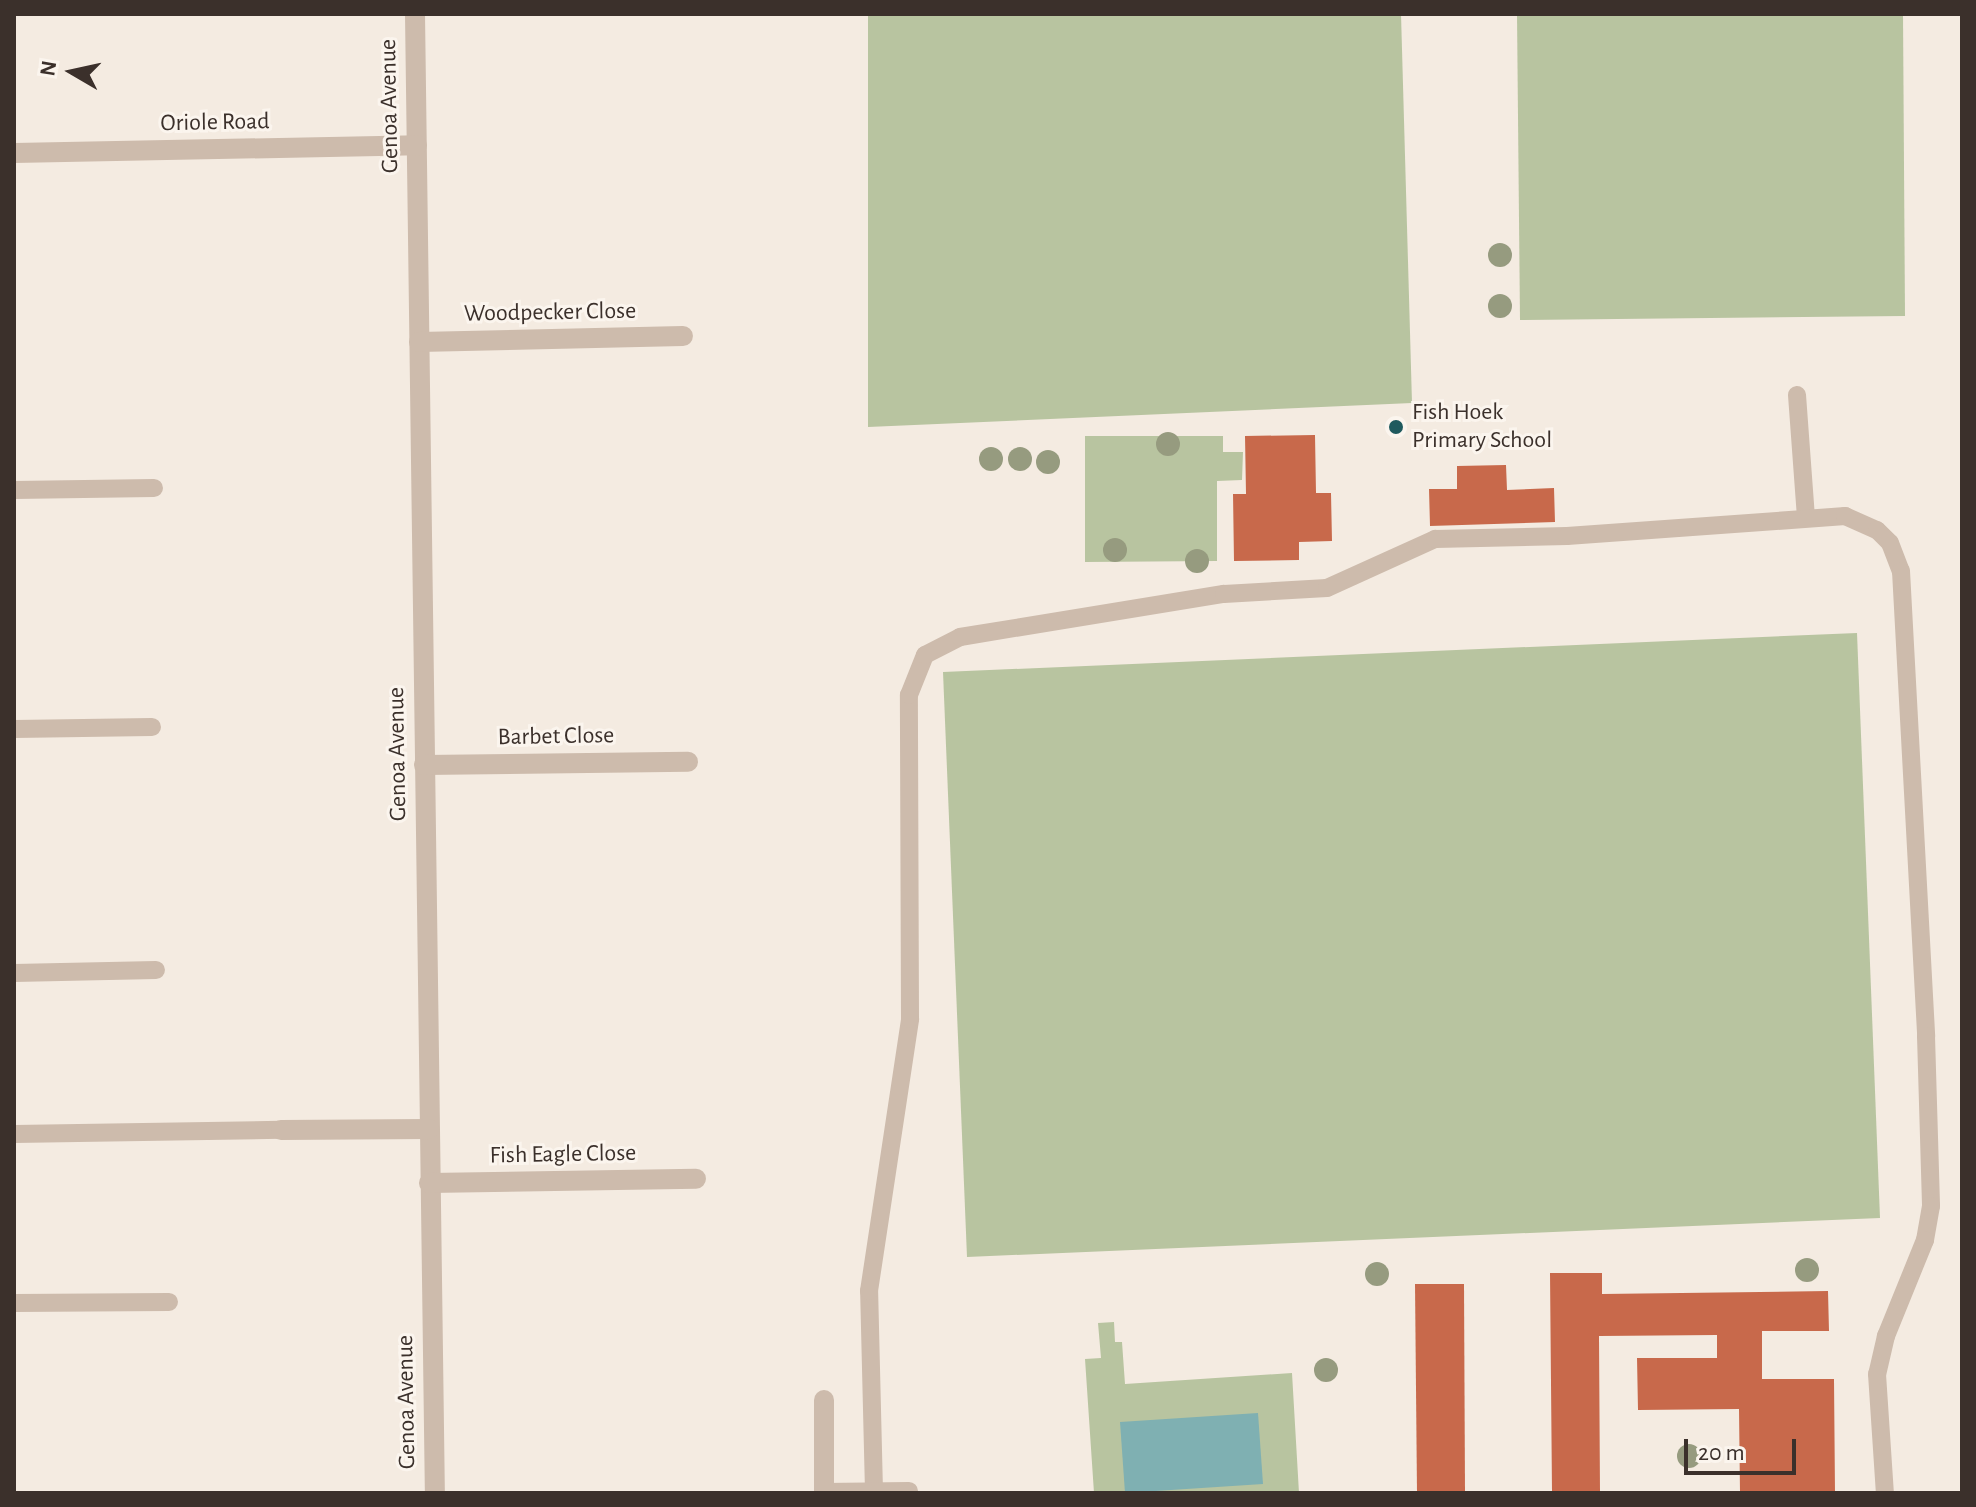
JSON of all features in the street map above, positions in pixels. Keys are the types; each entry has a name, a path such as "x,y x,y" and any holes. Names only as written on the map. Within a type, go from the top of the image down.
{"street":[{"name":"Genoa Avenue","path":"415,14 435,1493"},
{"name":"Oriole Road","path":"14,153 417,145"},
{"name":"Woodpecker Close","path":"419,342 683,336"},
{"name":"Barbet Close","path":"424,765 688,762"},
{"path":"281,1130 429,1129"},
{"name":"Fish Eagle Close","path":"429,1183 696,1179"},
{"path":"824,1400 824,1493"}],"lane":[{"path":"1797,395 1806,518"},
{"path":"14,490 154,488"},
{"path":"874,1491 869,1291 910,1019 909,695 925,655 938,645 975,634 1224,594 1327,588 1435,539 1567,536 1845,516 1877,530 1897,558 1904,594 1931,1206 1925,1240 1886,1336 1877,1374 1885,1493"},
{"path":"14,729 152,727"},
{"path":"14,973 156,970"},
{"path":"14,1134 281,1130"},
{"path":"14,1303 169,1302"},
{"path":"824,1493 909,1491"}],"green space":[{"path":"868,14 1401,14 1412,403 868,427"},
{"path":"1517,14 1903,14 1905,316 1520,320"},
{"path":"1085,436 1223,436 1223,452 1243,452 1242,480 1217,481 1217,561 1085,562"},
{"path":"1857,633 1880,1218 967,1257 943,672"},
{"path":"1114,1322 1115,1342 1122,1342 1125,1384 1292,1373 1299,1493 1094,1493 1085,1359 1101,1358 1098,1323"}],"water":[{"path":"1258,1413 1263,1484 1125,1493 1120,1422"}],"building":[{"path":"1315,435 1316,493 1331,493 1332,541 1299,542 1299,560 1234,561 1233,494 1246,494 1245,436"},
{"path":"1506,465 1507,490 1554,488 1555,522 1430,526 1429,489 1457,489 1457,466"},
{"path":"1550,1273 1602,1273 1602,1294 1828,1291 1829,1331 1762,1331 1762,1379 1834,1379 1835,1493 1740,1493 1739,1409 1638,1410 1637,1358 1717,1358 1717,1335 1599,1336 1600,1493 1552,1493"},
{"path":"1415,1284 1464,1284 1465,1493 1417,1493"}],"place":[{"name":"Fish Hoek Primary School","path":"1396,427"}]}
